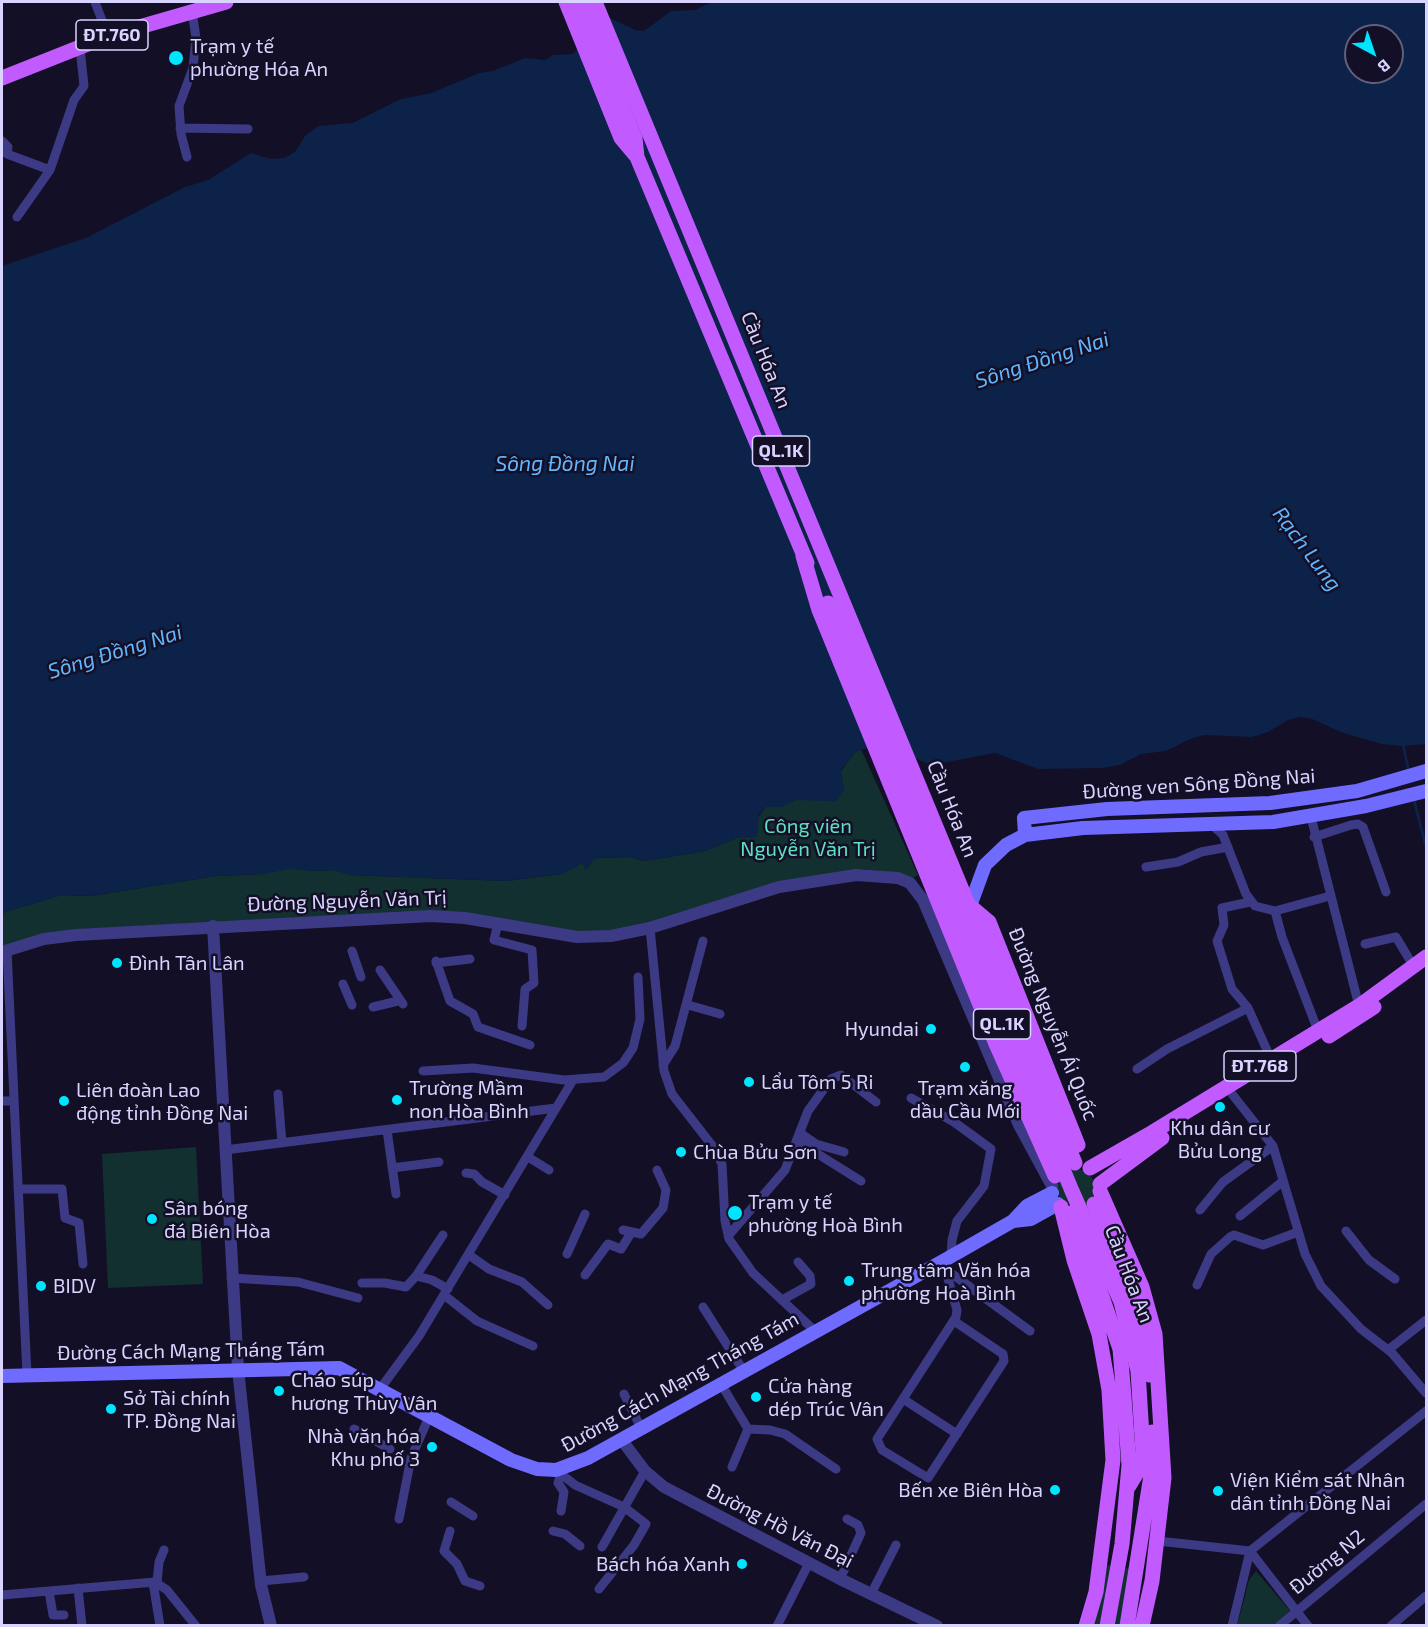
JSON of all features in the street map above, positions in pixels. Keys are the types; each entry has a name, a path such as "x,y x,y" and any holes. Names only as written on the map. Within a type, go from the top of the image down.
{"main road":[{"name":"ĐT.760","path":"2,78 108,36 226,2"},
{"name":"Cầu Hóa An","path":"566,2 621,138 636,157 803,556 828,603 1072,1191 1121,1302 1138,1371 1150,1464"},
{"name":"Cầu Hóa An","path":"579,2 635,138 636,157"},
{"name":"Cầu Hóa An","path":"595,2 969,904"},
{"name":"Cầu Hóa An","path":"803,556 819,610 996,1044 1024,1106"},
{"name":"Đường ven Sông Đồng Nai","path":"1025,835 1024,818 1107,809 1270,803 1357,791 1424,771"},
{"path":"969,904 985,865 1006,845 1025,835 1083,828 1269,822 1398,800 1426,791"},
{"name":"Đường Nguyễn Ái Quốc","path":"969,904 1047,1096 1083,1165"},
{"name":"Đường Nguyễn Ái Quốc","path":"969,904 989,922 1083,1165"},
{"name":"ĐT.768","path":"1083,1165 1158,1130 1359,1006 1422,964"},
{"name":"ĐT.768","path":"1098,1193 1158,1140 1358,1019 1422,964"},
{"path":"1024,1106 1047,1096"},
{"name":"QL.1K","path":"1024,1106 1031,1137 1059,1196 1120,1349 1129,1461 1122,1544 1107,1626"},
{"path":"1083,1165 1098,1193 1088,1209 1059,1196 1062,1168 1083,1165"},
{"name":"QL.1K","path":"1098,1193 1142,1287 1155,1334 1149,1492 1127,1626"},
{"name":"QL.1K","path":"1059,1196 1074,1260 1099,1334 1109,1390 1113,1460 1096,1592 1086,1626"},
{"name":"Đường Cách Mạng Tháng Tám","path":"2,1376 332,1367 347,1371 429,1417 524,1465 558,1472 588,1458 743,1370 946,1262 1013,1221 1027,1206 1059,1196"},
{"name":"QL.1K","path":"1126,1490 1150,1464"},
{"name":"QL.1K","path":"1142,1626 1158,1541 1150,1464"},
{"path":"1141,1542 1158,1541"},
{"path":"1103,1545 1122,1544"}],"street":[{"path":"95,2 108,36"},
{"path":"187,158 180,128 179,106 193,68 196,38 192,11"},
{"path":"16,218 50,170 74,100 84,86 80,48"},
{"path":"180,128 248,129"},
{"path":"2,141 8,147 7,154 50,170"},
{"path":"1269,822 1308,817 1312,821 1314,837 1359,1006"},
{"path":"1159,822 1198,819 1213,824 1223,835 1250,902 1262,909 1275,911 1330,896"},
{"path":"1314,837 1351,825 1358,824 1363,827 1386,892"},
{"path":"1146,867 1178,862 1201,852 1228,847"},
{"name":"Đường Nguyễn Văn Trị","path":"4,951 44,939 68,936 213,926 431,916 498,923 577,937 611,936 650,928 779,887 856,875 898,878 910,883 924,900 1031,1137"},
{"path":"1250,902 1222,908 1224,925 1217,942 1232,988 1248,1008 1271,1059"},
{"path":"1275,911 1282,937 1318,1030"},
{"path":"498,923 494,940 532,950 534,983 525,988 522,1026"},
{"path":"213,926 231,1278 238,1369 261,1581 271,1626"},
{"path":"650,928 663,1065 672,1094 714,1148 722,1164 728,1236 743,1262 815,1331"},
{"path":"1365,944 1396,937 1422,964"},
{"path":"663,1065 675,1046 688,1005 703,941"},
{"path":"4,951 14,1101 27,1375"},
{"path":"352,951 361,977"},
{"path":"470,958 436,962 450,1001 473,1014 477,1027 530,1045"},
{"path":"373,1007 400,1003 380,970"},
{"path":"423,1071 482,1068 573,1080 604,1077 629,1056 640,1018 638,977"},
{"path":"343,984 352,1005"},
{"path":"688,1005 720,1014"},
{"path":"1137,1069 1167,1048 1248,1008"},
{"path":"728,1236 785,1170 813,1103 825,1085 836,1075 840,1075 876,1102"},
{"path":"380,1389 415,1342 573,1080"},
{"path":"278,1094 282,1143"},
{"path":"1232,1094 1273,1146 1305,1254 1321,1286 1361,1329 1388,1350 1426,1393"},
{"path":"911,1098 954,1122 991,1149 984,1186 957,1221 946,1262 957,1312 954,1321 877,1439 882,1450 928,1478 1001,1368 1004,1357 954,1321"},
{"path":"2,1101 14,1101"},
{"path":"225,1150 556,1108"},
{"path":"387,1130 396,1194"},
{"path":"799,1137 844,1152"},
{"path":"799,1137 861,1180"},
{"path":"1200,1210 1223,1182 1273,1146"},
{"path":"528,1157 549,1170"},
{"path":"392,1168 439,1162"},
{"path":"585,1275 608,1244 621,1250 627,1232 639,1234 645,1231 663,1208 666,1190 657,1170"},
{"path":"466,1173 474,1174 482,1182 505,1195"},
{"path":"1240,1216 1283,1181"},
{"path":"18,1190 62,1189 65,1218 80,1223 83,1264"},
{"path":"567,1254 585,1214"},
{"path":"1346,1231 1369,1260 1395,1280"},
{"path":"1197,1286 1211,1254 1230,1237 1234,1235 1263,1245 1298,1232"},
{"path":"362,1283 385,1283 406,1287 443,1235"},
{"path":"468,1255 489,1269 522,1282 548,1305"},
{"path":"782,1300 811,1284 810,1276 798,1262"},
{"path":"946,1262 1030,1331"},
{"path":"416,1276 436,1282 477,1321 533,1346"},
{"path":"231,1278 298,1282 358,1298"},
{"path":"703,1307 743,1370"},
{"path":"1388,1350 1426,1320"},
{"path":"721,1383 748,1429"},
{"path":"624,1394 641,1428"},
{"path":"903,1399 957,1434"},
{"path":"1232,1626 1250,1551 1426,1411"},
{"path":"399,1519 411,1458 429,1417"},
{"path":"354,1429 390,1449"},
{"path":"732,1467 748,1429"},
{"path":"748,1429 770,1430 785,1434 836,1469"},
{"name":"Đường Hồ Văn Đại","path":"621,1439 645,1471 664,1487 840,1579 937,1626"},
{"path":"602,1547 645,1471"},
{"path":"558,1472 589,1494 624,1507 646,1524 634,1545 599,1589"},
{"path":"558,1472 558,1483 564,1492 561,1511"},
{"path":"451,1502 473,1516"},
{"name":"Đường N2","path":"1279,1626 1426,1504"},
{"path":"840,1579 861,1533 858,1525 847,1519"},
{"path":"450,1531 444,1551 457,1564 465,1581 480,1586"},
{"path":"553,1532 564,1534 580,1546"},
{"path":"1158,1541 1250,1551 1308,1626"},
{"path":"871,1594 896,1545"},
{"path":"160,1626 155,1583 164,1550"},
{"path":"777,1626 809,1563"},
{"path":"261,1581 304,1577"},
{"path":"2,1595 155,1583 167,1590 196,1626"},
{"path":"78,1588 82,1626"},
{"path":"49,1591 53,1615 64,1615"},
{"path":"1391,1626 1426,1596"}],"green space":[{"name":"Công viên Nguyễn Văn Trị","path":"861,749 918,875 911,879 890,872 862,869 813,877 649,923 611,931 576,932 467,913 434,911 82,929 2,946 2,913 61,895 91,896 216,876 263,874 288,868 314,871 335,870 350,875 507,881 562,874 582,863 586,869 594,859 598,858 630,857 644,861 705,851 736,838 747,836 765,807 781,807 795,800 811,799 844,790 841,771 855,752"},
{"name":"Sân bóng đá Biên Hòa","path":"196,1147 203,1284 108,1288 102,1154"},
{"path":"1076,1169 1089,1175 1095,1188 1089,1201 1076,1207 1063,1201 1057,1188 1063,1175"},
{"path":"1105,1565 1114,1566 1102,1625 1091,1626"},
{"path":"1123,1568 1132,1569 1121,1625 1113,1626"},
{"path":"1256,1571 1290,1611 1273,1625 1237,1626 1249,1580"}],"water":[{"name":"Sông Đồng Nai","path":"712,2 1426,2 1426,744 1401,746 1382,744 1343,733 1312,719 1300,717 1288,720 1268,732 1252,737 1204,735 1166,751 1141,754 1120,765 1102,768 1038,769 995,753 931,765 905,754 870,747 855,752 841,770 844,790 836,801 795,800 781,807 765,807 759,815 757,837 736,838 705,851 644,861 630,857 598,858 594,859 586,870 582,863 562,874 507,881 350,875 335,870 288,869 263,874 216,876 91,896 61,895 2,913 2,266 86,238 185,187 208,180 251,153 270,159 284,158 295,152 305,136 318,126 353,123 401,99 431,93 479,73 493,71 525,58 545,60 553,55 573,54 608,17 635,30 644,31 671,11 695,10"}],"waterway":[{"name":"Rạch Lung","path":"1403,744 1409,773"},
{"name":"Rạch Lung","path":"1414,800 1426,847"}],"place":[{"name":"Trạm y tế phường Hóa An","path":"176,58"},
{"name":"Đình Tân Lân","path":"117,963"},
{"name":"Hyundai","path":"931,1029"},
{"name":"Trạm xăng dầu Cầu Mới","path":"965,1067"},
{"name":"Lẩu Tôm 5 Ri","path":"749,1082"},
{"name":"Trường Mầm non Hòa Bình","path":"397,1100"},
{"name":"Liên đoàn Lao động tỉnh Đồng Nai","path":"64,1101"},
{"name":"Khu dân cư Bửu Long","path":"1220,1107"},
{"name":"Chùa Bửu Sơn","path":"681,1152"},
{"name":"Trạm y tế phường Hoà Bình","path":"735,1213"},
{"name":"Sân bóng đá Biên Hòa","path":"152,1219"},
{"name":"Trung tâm Văn hóa phường Hoà Bình","path":"849,1281"},
{"name":"BIDV","path":"41,1286"},
{"name":"Cháo súp hương Thùy Vân","path":"279,1391"},
{"name":"Cửa hàng dép Trúc Vân","path":"756,1397"},
{"name":"Sở Tài chính TP. Đồng Nai","path":"111,1409"},
{"name":"Nhà văn hóa Khu phố 3","path":"432,1447"},
{"name":"Bến xe Biên Hòa","path":"1055,1490"},
{"name":"Viện Kiểm sát Nhân dân tỉnh Đồng Nai","path":"1218,1491"},
{"name":"Bách hóa Xanh","path":"742,1564"}]}
